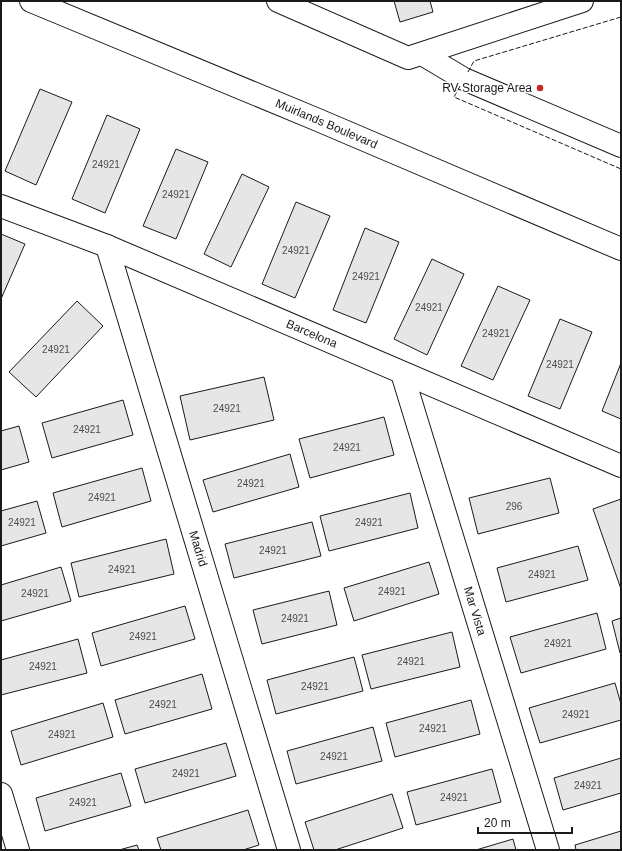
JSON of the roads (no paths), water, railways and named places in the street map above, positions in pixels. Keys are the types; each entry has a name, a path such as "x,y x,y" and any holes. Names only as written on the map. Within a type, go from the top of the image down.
{"street":[{"name":"Muirlands Boulevard","path":"31,1 318,120 621,249"},
{"path":"278,1 408,58 582,1"},
{"path":"422,54 464,79 621,146"},
{"name":"Barcelona","path":"1,206 107,246 621,466"},
{"name":"Madrid","path":"107,246 289,850"},
{"name":"Mar Vista","path":"402,373 548,850"},
{"path":"1,794 18,850"}],"place":[{"name":"RV Storage Area","path":"540,88"}]}
